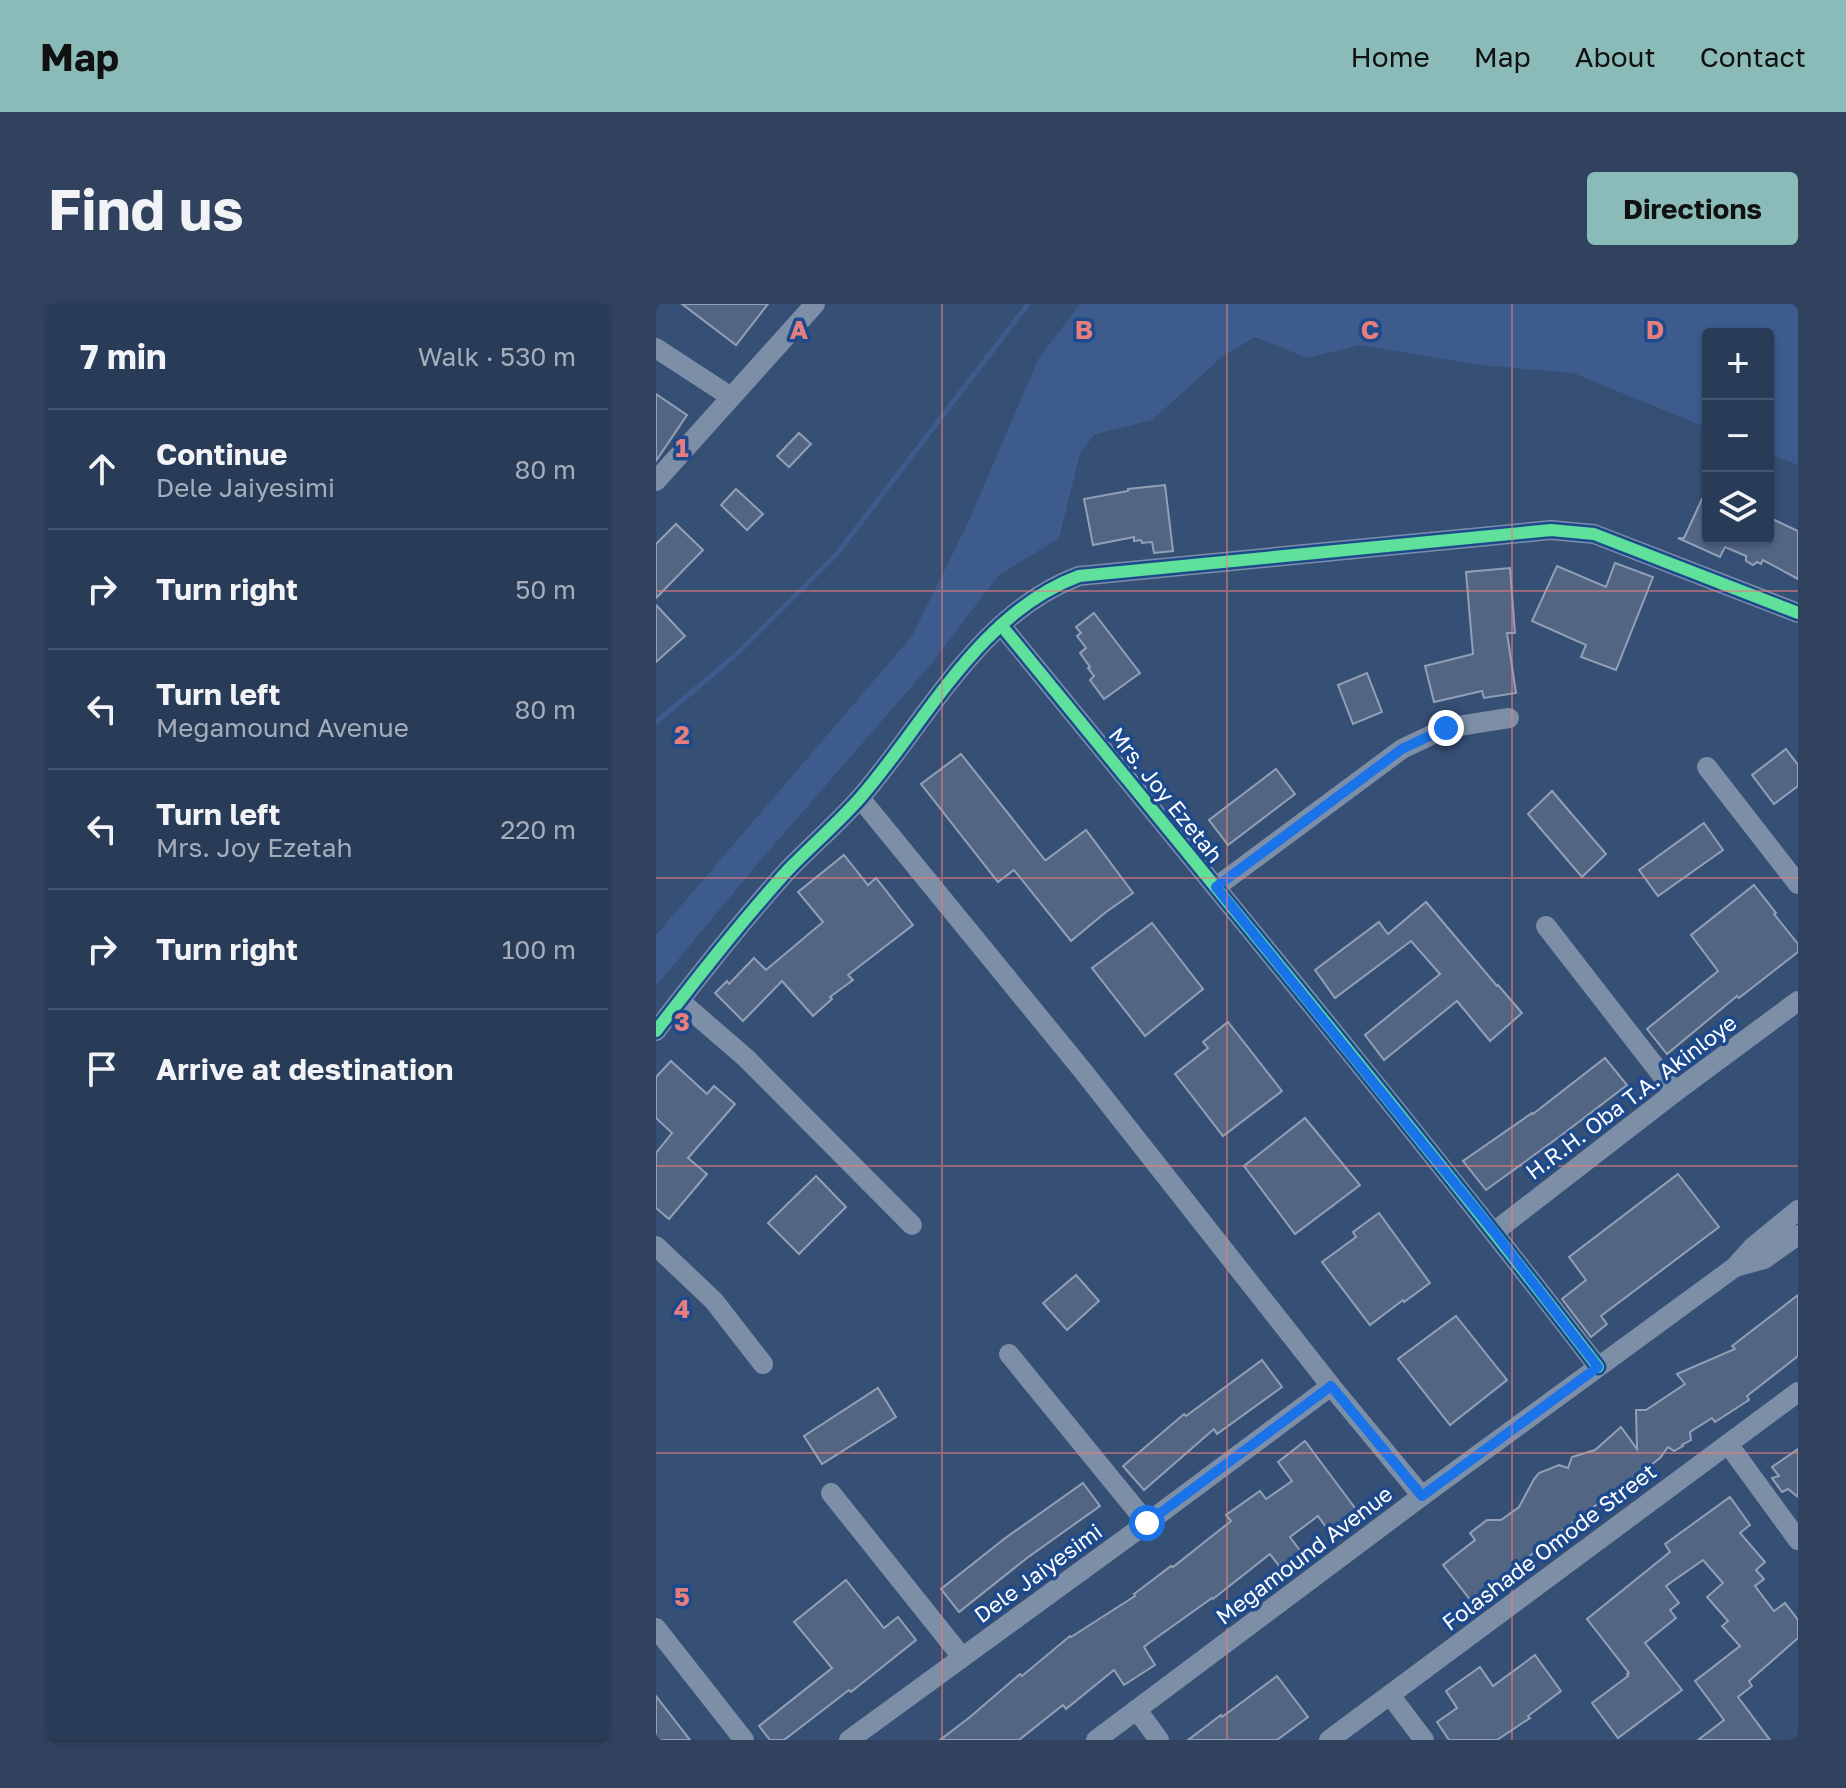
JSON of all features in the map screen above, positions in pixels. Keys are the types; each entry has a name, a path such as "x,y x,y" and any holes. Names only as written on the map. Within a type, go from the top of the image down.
{"street":[{"path":"656,481 815,304"},
{"path":"656,348 731,397"},
{"path":"656,1031 787,871 860,798 983,642 1031,600 1079,576 1551,530 1594,534 1798,613"},
{"name":"Mrs. Joy Ezetah","path":"1001,625 1494,1232 1598,1367"},
{"path":"1216,887 1402,749 1446,728 1509,718"},
{"path":"1707,767 1798,884"},
{"path":"860,798 1083,1071 1331,1386 1422,1496"},
{"path":"1546,926 1675,1092"},
{"path":"680,1001 746,1058 912,1225"},
{"name":"H.R.H. Oba T.A. Akinloye","path":"1494,1232 1798,1001"},
{"name":"Megamound Avenue","path":"1096,1740 1735,1267 1753,1247 1798,1210"},
{"name":"Megamound Avenue","path":"1735,1267 1764,1259 1798,1235"},
{"path":"656,1246 714,1301 763,1364"},
{"path":"1009,1354 1147,1523"},
{"name":"Dele Jaiyesimi","path":"849,1740 1331,1386"},
{"name":"Folashade Omode Street","path":"1329,1740 1798,1392"},
{"path":"1728,1444 1798,1540"},
{"path":"831,1493 962,1657"},
{"path":"656,1628 744,1740"},
{"path":"1390,1695 1424,1740"},
{"path":"1137,1710 1159,1740"}],"water":[{"path":"1080,304 1798,304 1798,465 1774,455 1774,328 1702,328 1702,426 1573,373 1480,365 1360,345 1307,358 1255,337 1223,356 1152,420 1095,434 1080,453 1059,538 998,576 932,663 656,986 656,935 912,636 967,525 1039,358"}],"building":[{"path":"682,304 768,304 736,345"},
{"path":"656,394 687,415 656,461"},
{"path":"799,433 811,444 789,467 777,456"},
{"path":"1165,485 1173,551 1154,553 1152,542 1134,541 1134,537 1093,545 1084,499"},
{"path":"736,489 763,514 747,530 721,505"},
{"path":"1702,499 1702,544 1774,544 1774,520 1798,531 1798,579 1763,560 1761,564 1757,562 1753,565 1746,561 1746,556 1725,547 1720,557 1678,538 1684,538"},
{"path":"676,524 703,550 656,598 656,544"},
{"path":"1615,563 1653,577 1616,670 1581,657 1586,645 1532,621 1557,566 1606,587"},
{"path":"1510,568 1515,633 1507,633 1516,693 1484,698 1482,691 1434,702 1425,666 1473,654 1466,572"},
{"path":"656,605 685,636 656,662"},
{"path":"1094,613 1140,673 1104,699 1090,680 1094,676 1080,653 1086,648 1077,636 1081,633 1076,627"},
{"path":"1367,673 1382,712 1353,724 1338,685"},
{"path":"1786,749 1798,765 1798,786 1774,804 1752,775"},
{"path":"961,754 1045,860 1086,830 1133,893 1071,941 1014,870 998,882 921,784"},
{"path":"1276,769 1295,794 1228,845 1209,820"},
{"path":"1552,791 1606,854 1582,877 1528,814"},
{"path":"1704,823 1723,850 1658,896 1639,870"},
{"path":"844,855 868,885 876,878 913,925 848,975 853,980 830,997 832,999 813,1016 782,981 743,1021 715,993 727,981 729,984 754,958 766,970 823,922 798,892"},
{"path":"1754,885 1798,944 1798,952 1739,998 1737,996 1667,1054 1647,1029 1718,971 1691,935"},
{"path":"1426,902 1522,1013 1490,1041 1457,1001 1384,1060 1365,1035 1440,974 1411,941 1335,998 1315,970 1379,922 1388,934"},
{"path":"1152,923 1203,989 1145,1036 1092,968"},
{"path":"1228,1022 1282,1091 1223,1136 1175,1074 1208,1048 1203,1042"},
{"path":"1605,1058 1627,1085 1486,1190 1463,1161 1533,1114"},
{"path":"671,1061 707,1094 714,1086 735,1104 688,1158 707,1174 669,1219 656,1208 656,1153 672,1133 656,1118 656,1077"},
{"path":"1305,1118 1360,1185 1295,1234 1244,1166"},
{"path":"1678,1174 1719,1227 1601,1316 1607,1324 1591,1337 1562,1299 1586,1280 1569,1257"},
{"path":"816,1176 846,1207 799,1254 768,1223"},
{"path":"1379,1213 1430,1283 1370,1325 1322,1262 1356,1237 1353,1232"},
{"path":"1076,1275 1099,1301 1067,1330 1043,1303"},
{"path":"1798,1295 1798,1356 1747,1396 1749,1400 1715,1422 1712,1418 1690,1432 1691,1440 1683,1446 1674,1451 1668,1447 1660,1458 1472,1602 1443,1565 1475,1540 1470,1533 1487,1520 1501,1520 1519,1507 1539,1473 1559,1465 1568,1468 1572,1457 1595,1450 1621,1427 1637,1449 1636,1410 1646,1410 1685,1384 1677,1374 1735,1349 1732,1346"},
{"path":"1456,1316 1507,1380 1450,1425 1398,1359"},
{"path":"1262,1360 1282,1387 1217,1434 1214,1429 1144,1490 1123,1466 1184,1414 1186,1416"},
{"path":"878,1388 896,1417 822,1464 804,1436"},
{"path":"1305,1441 1358,1512 1330,1533 1318,1516 1290,1537 1304,1556 1283,1571 1270,1554 1144,1647 1155,1665 1124,1685 1114,1670 1066,1709 1063,1705 1019,1740 940,1740 1070,1636 1135,1596 1173,1567 1231,1521 1226,1515 1260,1491 1266,1499 1292,1481 1278,1462"},
{"path":"1798,1449 1798,1497 1788,1489 1782,1492 1772,1478 1779,1476 1772,1467"},
{"path":"1083,1483 1100,1506 959,1612 941,1589"},
{"path":"1730,1497 1750,1525 1740,1533 1765,1562 1756,1570 1764,1579 1755,1586 1774,1611 1785,1603 1798,1620 1798,1638 1749,1681 1752,1686 1738,1697 1770,1740 1698,1740 1724,1720 1695,1681 1740,1646 1722,1626 1728,1621 1707,1597 1723,1583 1703,1560 1666,1586 1679,1603 1670,1610 1676,1618 1645,1643 1682,1690 1618,1738 1592,1703 1629,1673 1587,1619 1670,1552 1665,1544"},
{"path":"846,1580 884,1628 898,1617 916,1640 784,1740 770,1740 759,1726 832,1668 794,1622"},
{"path":"1535,1655 1561,1691 1528,1716 1530,1718 1497,1740 1449,1740 1437,1722 1457,1708 1446,1691 1480,1667 1493,1686"},
{"path":"1277,1676 1308,1717 1277,1740 1188,1740 1222,1717"},
{"path":"656,1696 690,1740 656,1740"}],"waterway":[{"path":"656,722 738,653 836,555 1028,304"}],"cycle path":[{"path":"656,1031 770,890 860,798 983,642 1012,615 1044,593 1079,576 1551,530 1594,534 1798,613"},
{"path":"1001,625 1377,1086 1598,1367"}],"route":[{"path":"1147,1523 1331,1386 1422,1496 1598,1367 1494,1232 1216,887 1402,749 1446,728"}]}
